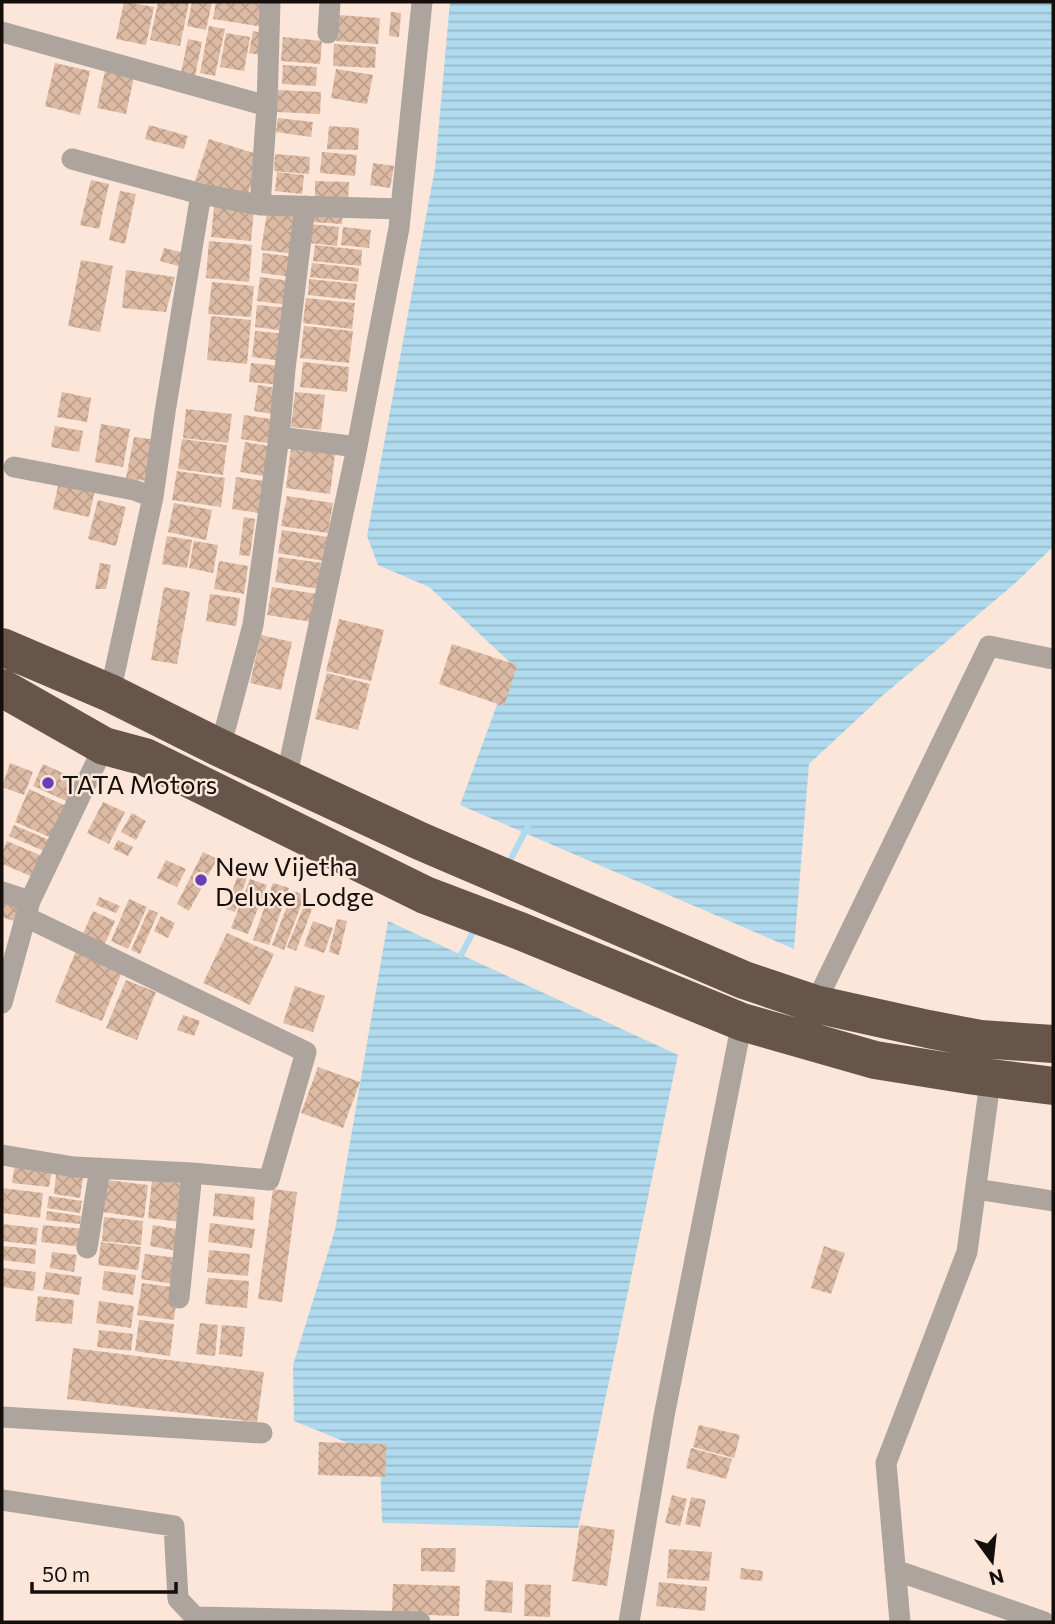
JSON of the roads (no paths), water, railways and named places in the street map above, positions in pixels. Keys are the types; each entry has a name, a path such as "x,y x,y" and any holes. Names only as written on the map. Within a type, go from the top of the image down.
{"highway":[{"path":"2,647 110,693 220,748 420,841 744,980 814,1004 980,1038 1053,1044"},
{"path":"2,688 104,746 145,757 425,895 742,1022 875,1060 1053,1086"}],"street":[{"path":"260,205 267,106 270,2"},
{"path":"328,33 330,2"},
{"path":"286,779 357,447 399,228 422,2"},
{"path":"2,33 267,106"},
{"path":"72,159 201,194 260,205 401,209"},
{"path":"110,693 153,497 164,412 201,194"},
{"path":"220,748 253,625 279,437 305,206"},
{"path":"279,437 357,447"},
{"path":"14,467 134,490 153,497"},
{"path":"814,1004 989,646 1053,658"},
{"path":"2,1003 28,909 104,746"},
{"path":"2,892 28,909 306,1052 269,1181 192,1173 74,1167 2,1155"},
{"path":"629,1622 664,1416 742,1022"},
{"path":"900,1622 886,1463 967,1252 988,1097 988,1077"},
{"path":"87,1248 100,1168"},
{"path":"179,1298 192,1173"},
{"path":"976,1189 1053,1201"},
{"path":"2,1417 262,1433"},
{"path":"2,1500 174,1526 178,1599 195,1617 420,1622"},
{"path":"895,1570 1044,1622"}],"water":[{"path":"450,2 1053,2 1053,547 1013,585 881,697 809,764 794,949 460,805 512,664 429,587 378,565 367,536 435,168"},
{"path":"388,921 678,1055 578,1528 382,1523 380,1456 294,1421 293,1365 335,1230"}],"waterway":[{"path":"507,866 528,826"},
{"path":"461,955 475,928"}],"place":[{"name":"TATA Motors","path":"48,783"},
{"name":"New Vijetha Deluxe Lodge","path":"201,880"}]}
